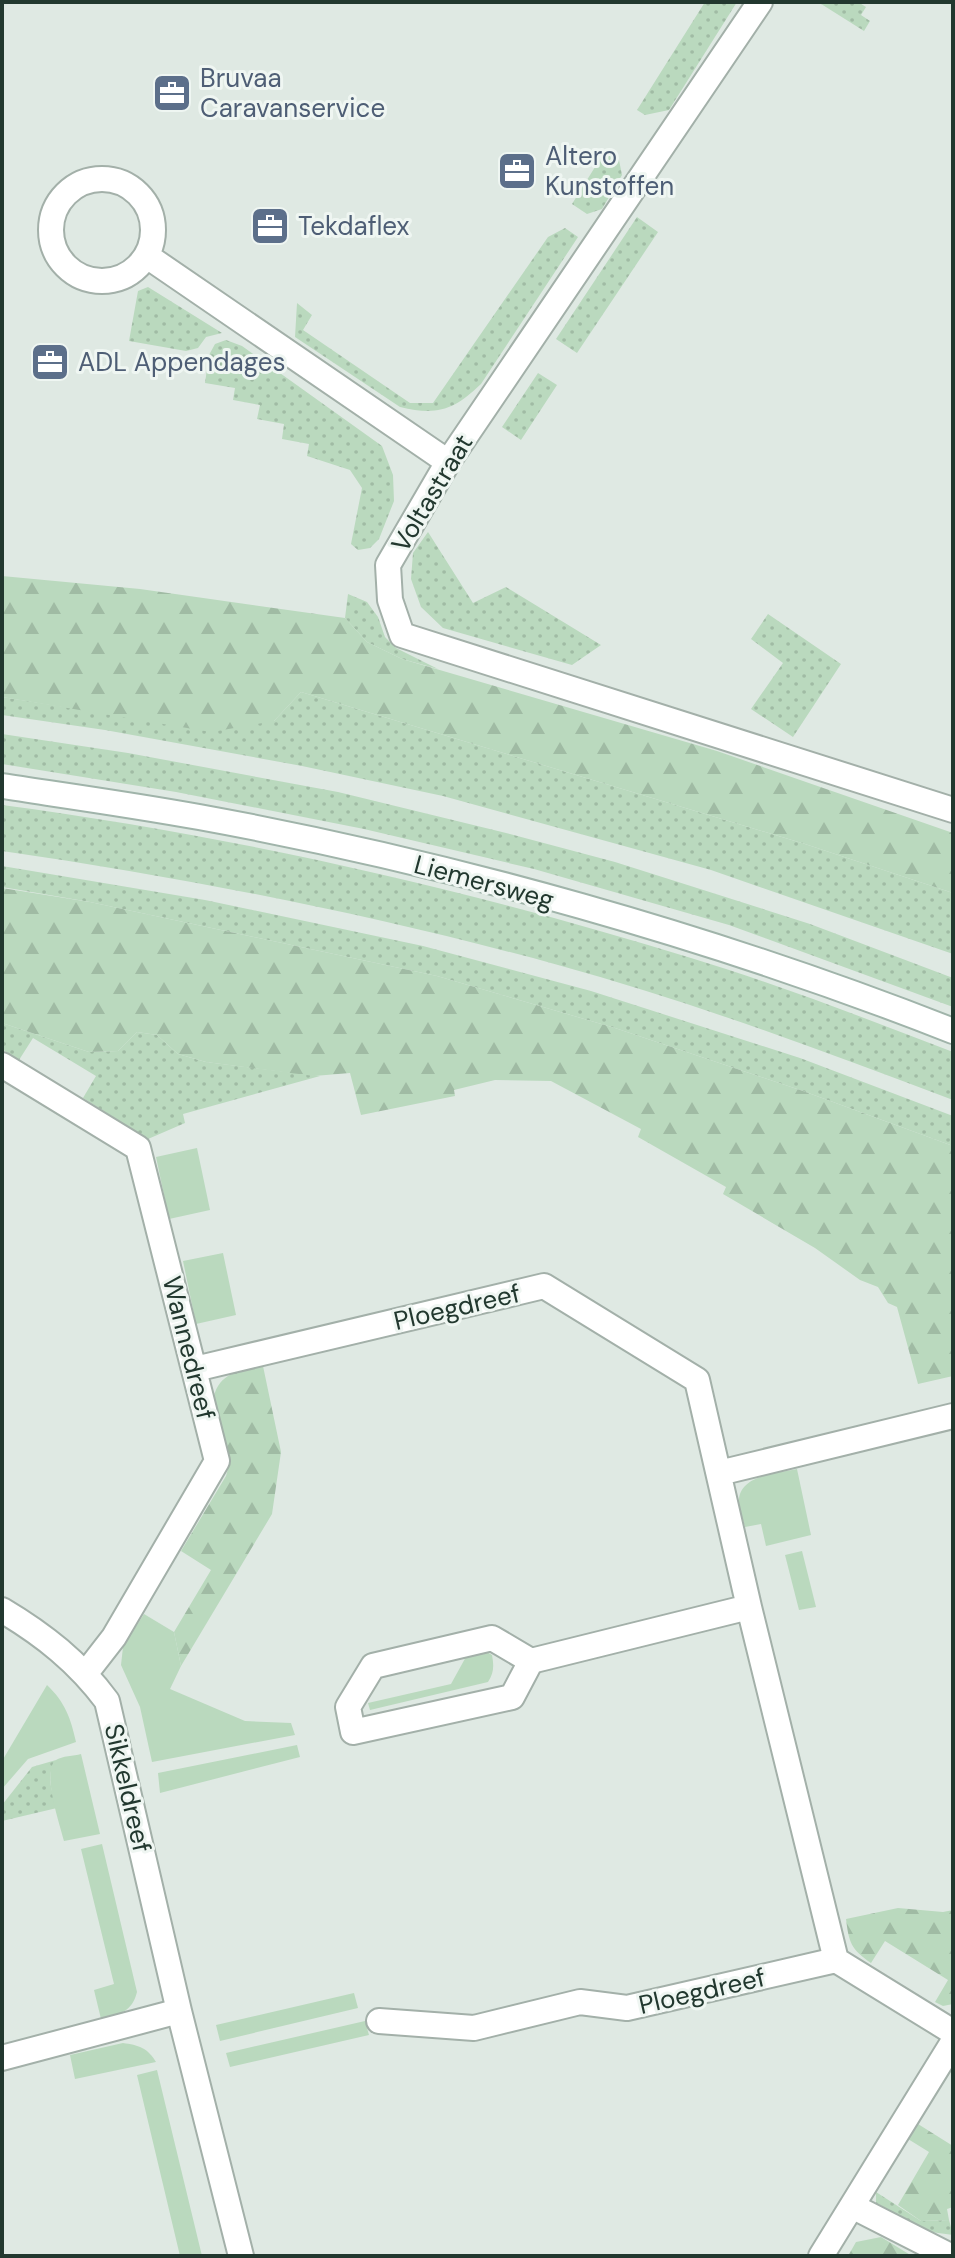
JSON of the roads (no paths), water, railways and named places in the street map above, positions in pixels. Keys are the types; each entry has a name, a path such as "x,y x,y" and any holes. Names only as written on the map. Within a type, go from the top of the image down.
{"street":[{"name":"Voltastraat","path":"760,2 448,462 388,565 390,600 402,635 953,810"},
{"path":"91,180 123,184 137,192 153,223 153,240 147,256 136,269 121,278 104,282 87,279 72,271 60,259 53,244 51,228 63,198 75,187 91,180"},
{"path":"147,256 448,462"},
{"name":"Liemersweg","path":"2,786 200,817 428,866 654,928 875,1000 953,1031"},
{"name":"Wannedreef","path":"2,1065 138,1148 217,1461 114,1637 86,1673"},
{"name":"Ploegdreef","path":"195,1369 544,1286 697,1380 836,1960 627,2008 580,2002 474,2028 379,2021"},
{"path":"719,1473 953,1416"},
{"path":"531,1661 512,1697 353,1732 348,1707 373,1666 492,1638 531,1661 749,1607"},
{"name":"Sikkeldreef","path":"2,1610 34,1629 86,1673 107,1701 179,2011 241,2256"},
{"path":"836,1960 953,2032"},
{"path":"2,2058 179,2011"},
{"path":"821,2256 953,2042"},
{"path":"852,2206 950,2256"}],"place":[{"name":"Bruvaa Caravanservice","path":"172,93"},
{"name":"Altero Kunstoffen","path":"517,171"},
{"name":"Tekdaflex","path":"270,226"},
{"name":"ADL Appendages","path":"50,362"}]}
